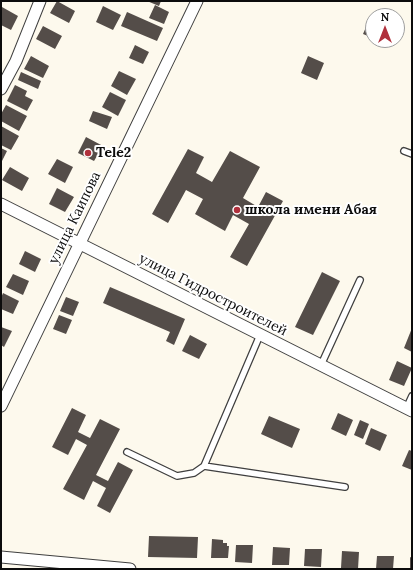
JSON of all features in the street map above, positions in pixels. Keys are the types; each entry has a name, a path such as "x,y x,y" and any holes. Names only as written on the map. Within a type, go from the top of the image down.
{"street":[{"path":"1,89 16,61 40,1"},
{"name":"улица Каипова","path":"1,406 197,1"},
{"name":"улица Гидростроителей","path":"1,204 409,410"},
{"path":"1,557 130,569"}],"lane":[{"path":"404,151 412,154"},
{"path":"321,365 360,280"},
{"path":"127,452 177,476 194,473 204,466 260,335"},
{"path":"409,410 412,396"},
{"path":"204,466 345,487"}],"building":[{"path":"57,1 75,11 69,23 50,13"},
{"path":"147,1 161,1 159,6"},
{"path":"155,5 169,12 164,24 149,18"},
{"path":"103,6 121,15 113,30 96,22"},
{"path":"2,7 18,16 11,30 1,25"},
{"path":"127,12 163,28 157,41 121,26"},
{"path":"43,26 62,36 55,49 36,39"},
{"path":"135,45 149,52 143,64 129,58"},
{"path":"31,56 49,66 43,78 24,69"},
{"path":"308,56 324,63 317,80 301,73"},
{"path":"119,71 136,79 127,95 111,86"},
{"path":"21,72 41,81 38,89 18,80"},
{"path":"15,85 27,91 25,96 33,100 27,111 7,101"},
{"path":"110,92 126,100 118,116 102,107"},
{"path":"6,105 27,116 19,131 1,121 1,114"},
{"path":"93,111 112,117 107,129 89,121"},
{"path":"1,126 19,136 11,150 1,145"},
{"path":"86,137 103,146 94,161 78,153"},
{"path":"1,148 7,151 1,163"},
{"name":"школа имени Абая","path":"188,149 204,157 196,173 212,182 230,151 260,167 243,198 258,207 266,192 283,201 247,266 230,257 249,224 233,215 225,231 195,214 203,199 186,190 168,223 152,214"},
{"path":"57,159 73,167 65,183 48,174"},
{"path":"10,167 29,178 22,191 2,180"},
{"path":"57,188 74,197 65,212 49,204"},
{"path":"25,251 41,259 35,272 19,264"},
{"path":"322,272 340,281 313,335 295,327"},
{"path":"13,274 29,281 23,295 6,287"},
{"path":"110,287 185,319 174,345 166,341 170,332 103,303"},
{"path":"3,293 19,301 13,314 1,309 1,298"},
{"path":"66,297 79,302 73,316 60,311"},
{"path":"59,315 72,320 66,334 53,329"},
{"path":"1,327 12,331 4,347 1,345"},
{"path":"412,328 412,352 404,348"},
{"path":"190,335 207,344 199,359 182,351"},
{"path":"397,361 412,368 404,386 389,380"},
{"path":"72,408 86,415 78,432 90,438 100,419 120,429 96,475 108,481 118,462 133,470 110,513 97,506 106,488 93,481 84,500 63,489 87,445 76,439 68,455 52,447"},
{"path":"338,413 353,420 346,436 331,429"},
{"path":"269,416 300,429 292,448 261,434"},
{"path":"360,420 369,424 363,439 354,435"},
{"path":"371,428 387,435 380,451 365,444"},
{"path":"409,450 412,451 412,470 402,466"},
{"path":"149,536 198,537 197,558 148,557"},
{"path":"212,539 223,540 223,543 227,543 227,546 229,546 228,558 211,558"},
{"path":"236,545 253,545 252,563 235,562"},
{"path":"273,547 290,548 289,565 272,565"},
{"path":"305,549 322,549 321,567 304,566"},
{"path":"342,551 359,552 358,569 341,568"},
{"path":"377,556 394,556 393,569 376,569"},
{"path":"410,557 412,558 412,569 410,569"}],"place":[{"name":"Tele2","path":"88,153"},
{"name":"школа имени Абая","path":"237,210"}]}
